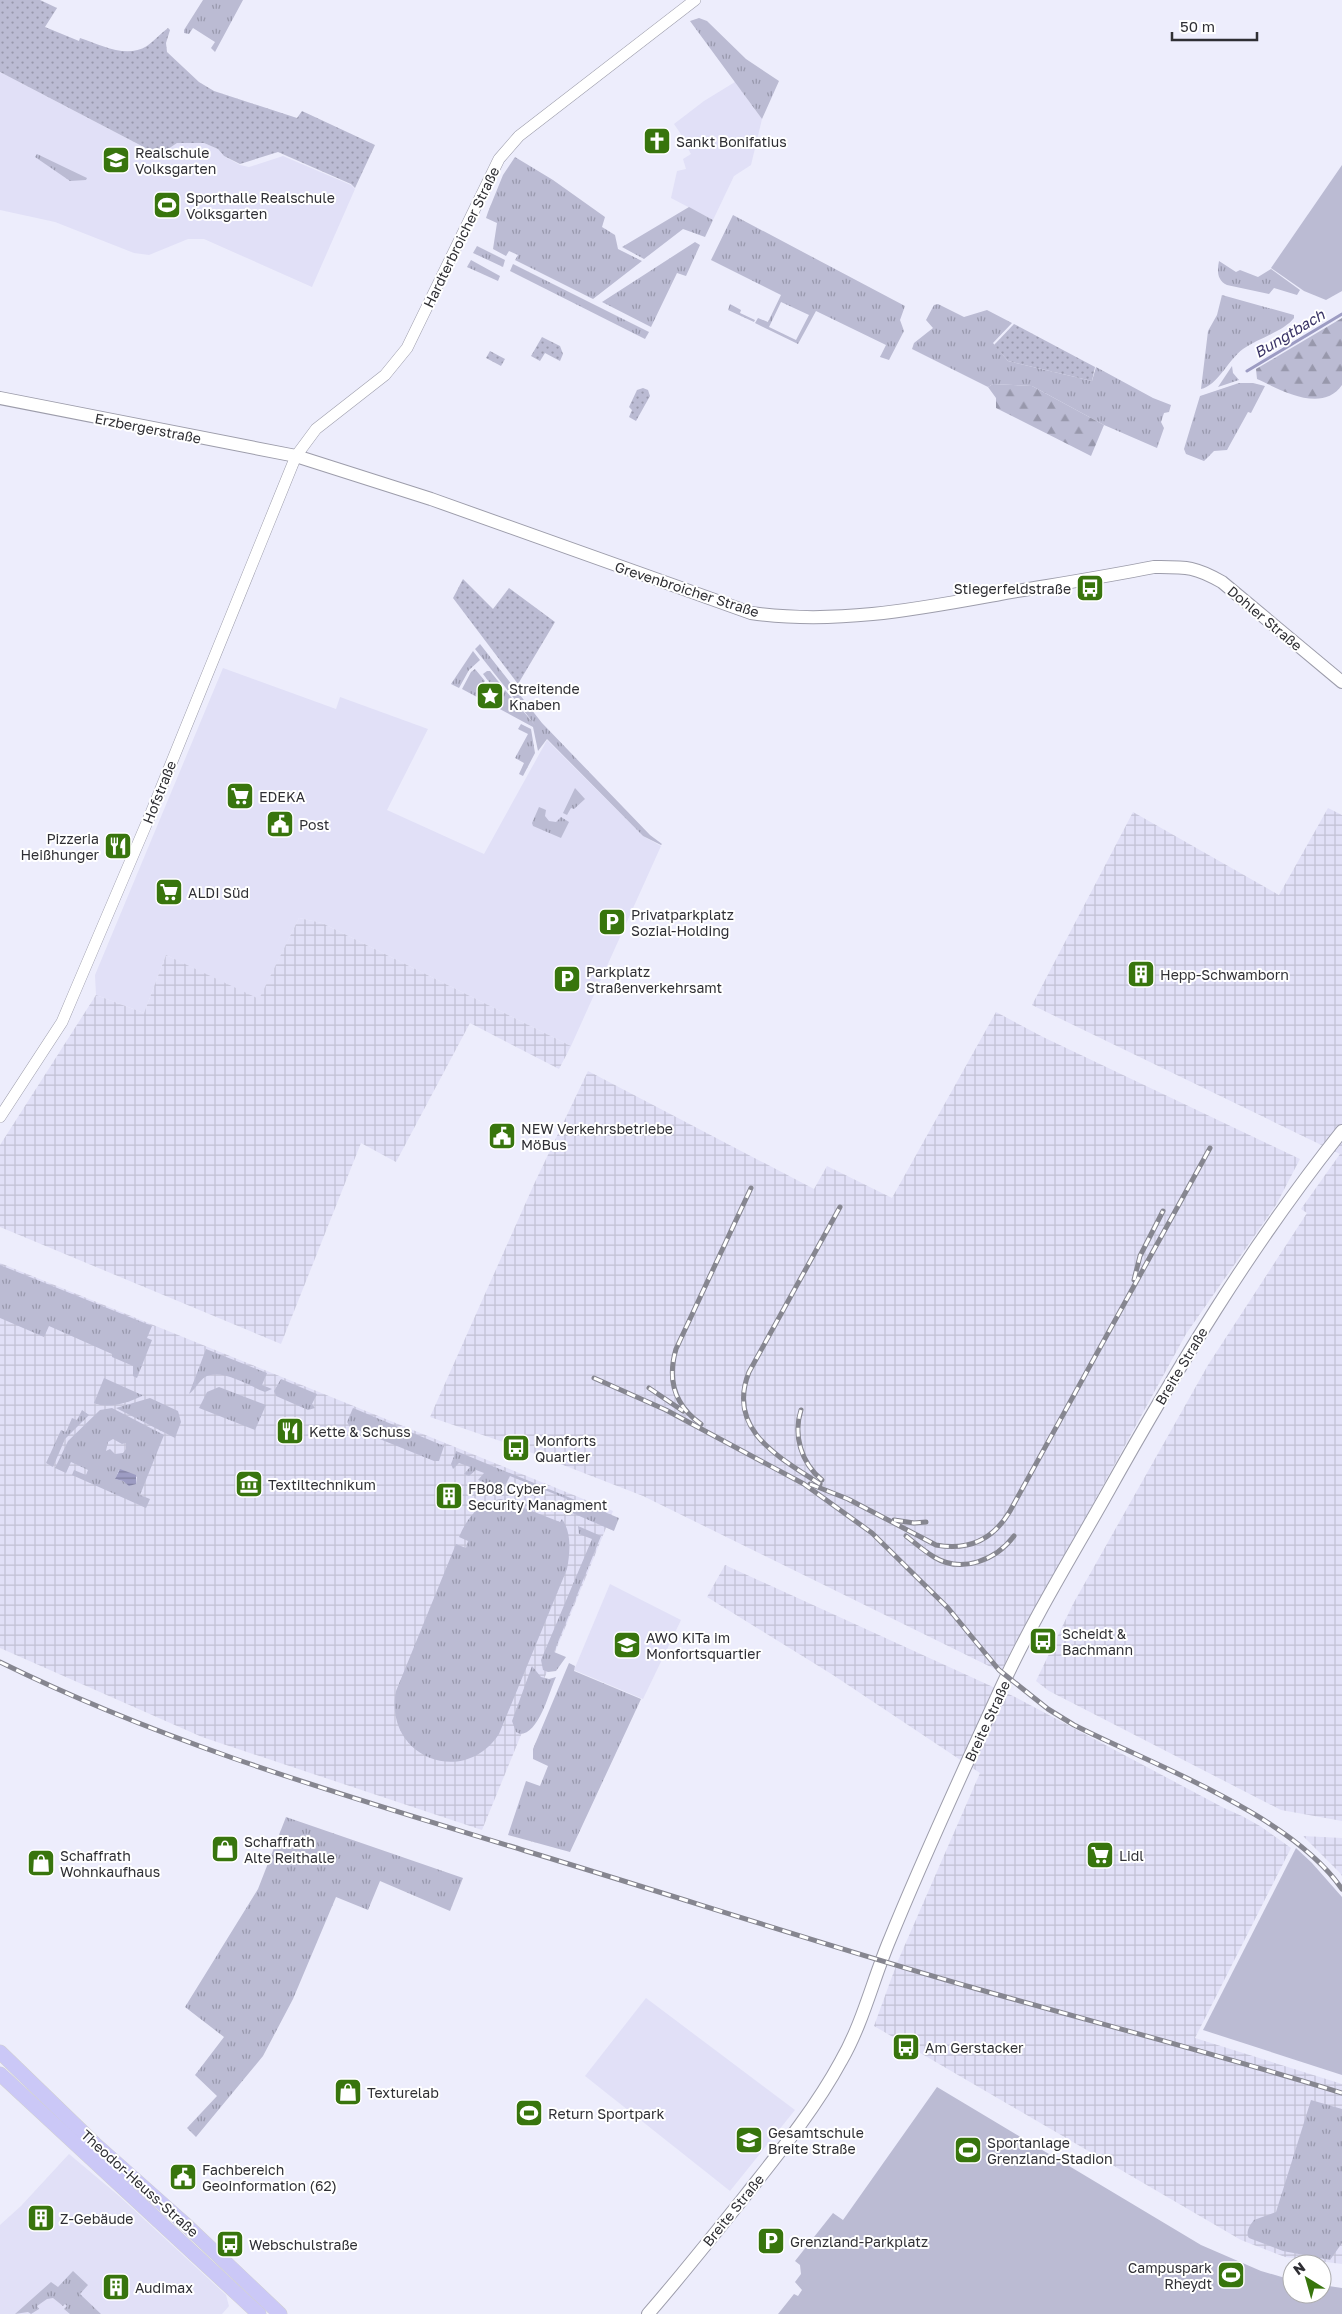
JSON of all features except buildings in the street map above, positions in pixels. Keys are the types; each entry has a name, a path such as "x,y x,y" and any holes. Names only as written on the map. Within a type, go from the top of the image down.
{"main road":[{"name":"Erzbergerstraße","path":"0,398 296,456"},
{"name":"Grevenbroicher Straße","path":"296,456 431,499 752,613 778,617 824,619 909,611 1104,575 1154,567 1182,567"},
{"name":"Dohler Straße","path":"1182,567 1202,570 1222,582 1342,682"},
{"name":"Breite Straße","path":"648,2314 794,2134 841,2061 859,2022 891,1937 951,1796 1003,1684 1059,1578 1136,1441 1208,1321 1342,1131"},
{"name":"Theodor-Heuss-Straße","path":"0,2052 95,2144 184,2223 280,2314"},
{"name":"Theodor-Heuss-Straße","path":"0,2074 259,2314"}],"street":[{"name":"Hardterbroicher Straße","path":"296,456 316,429 385,374 407,348 499,159 519,136 694,0"},
{"name":"Hofstraße","path":"0,1117 62,1022 70,1005 151,813 296,456"}],"shaded area":[{"name":"Realschule Volksgarten","path":"0,72 159,155 177,143 204,143 218,149 224,156 240,165 249,167 283,156 351,185 355,189 312,287 204,239 188,239 149,255 134,253 55,222 0,210"},
{"path":"735,82 762,119 751,165 734,176 713,220 671,198 677,171 686,169 683,159 691,154 687,147 689,146 674,124 704,101"},
{"path":"223,668 336,709 340,697 428,729 387,810 484,854 547,740 643,836 661,846 571,1046 322,923 299,918 259,1000 166,955 144,1013 96,995 95,975"},
{"name":"Scheidt & Bachmann","path":"1328,808 1342,815 1342,1821 1281,1810 1049,1691 1036,1681 1073,1604 1208,1365 1307,1213 1301,1209 1340,1154 1032,1005 1133,812 1279,895"},
{"path":"299,918 322,923 571,1046 559,1069 470,1023 396,1162 361,1143 281,1344 0,1227 0,1145 96,995 144,1013 166,955 259,999"},
{"path":"996,1012 1043,1037 1300,1159 1276,1205 1186,1334 1001,1672 643,1496 509,1444 430,1417 535,1182 588,1071 814,1189 827,1166 892,1198"},
{"name":"Monforts Quartier","path":"0,1263 613,1511 482,1830 202,1737 0,1648"},
{"path":"725,1565 1015,1697 1242,1816 1291,1848 1195,2038 1342,2084 1342,2264 1332,2263 1332,2254 1282,2254 1282,2256 1241,2240 874,2026 897,1963 980,1773 833,1675 707,1597"},
{"name":"AWO KiTa im Monfortsquartier","path":"610,1584 681,1620 643,1699 574,1670"},
{"path":"1303,1836 1342,1838 1342,1876 1340,1873"},
{"path":"646,1998 795,2110 730,2191 585,2076"},
{"path":"69,2154 119,2196 226,2295 229,2306 222,2314 0,2314 0,2225 21,2206"}],"green space":[{"path":"0,0 40,0 57,8 45,27 79,41 80,38 114,50 139,50 147,46 168,28 170,30 166,43 167,52 199,82 214,91 297,118 302,111 375,145 355,188 351,184 278,152 240,164 224,156 218,149 204,143 177,143 159,155 0,72"},
{"path":"203,0 243,0 215,52 211,48 215,42 193,28 189,34 184,33"},
{"path":"699,18 707,21 746,59 779,81 762,119 690,21"},
{"path":"37,154 87,178 86,180 70,181 35,157"},
{"path":"515,157 553,180 605,217 602,227 615,235 618,249 642,261 593,299 515,260 518,255 509,251 506,256 493,249 497,223 486,218 503,175"},
{"path":"1342,165 1342,291 1326,300 1304,291 1271,268"},
{"path":"689,207 713,220 705,237 683,229 644,259 622,247"},
{"path":"733,215 905,306 900,320 904,331 889,360 880,357 886,345 816,311 798,344 755,323 758,318 768,322 781,295 711,260","holes":["781,302 809,315 796,340 769,327"]},
{"path":"695,242 700,245 686,276 677,273 651,327 602,302"},
{"path":"477,246 505,260 503,267 473,253"},
{"path":"471,260 500,276 498,281 467,267"},
{"path":"1219,261 1236,272 1240,270 1258,277 1271,269 1300,290 1297,295 1274,288 1269,294 1227,285 1221,281 1218,275"},
{"path":"513,264 649,332 645,339 510,271"},
{"path":"1222,295 1294,315 1294,318 1284,327 1243,349 1218,378 1207,387 1201,389 1208,331 1217,315"},
{"path":"730,304 741,310 740,313 755,320 754,322 728,310"},
{"path":"938,304 964,317 987,310 1012,323 993,343 1008,361 1092,381 1096,367 1153,398 1171,405 1169,412 1164,413 1161,422 1164,428 1157,448 1104,425 1032,386 993,384 988,387 912,349 914,343 933,328 926,320 934,305"},
{"path":"1342,318 1342,385 1334,394 1324,398 1313,399 1301,397 1257,379 1256,369"},
{"path":"1014,324 1095,367 1092,381 1008,361 994,345"},
{"path":"542,337 560,346 563,354 560,361 545,353 540,361 531,356"},
{"path":"490,351 505,359 501,366 486,358"},
{"path":"1232,366 1233,373 1239,380 1218,387"},
{"path":"1239,383 1253,383 1265,386 1251,413 1248,412 1227,450 1214,451 1204,461 1186,454 1184,449 1200,396"},
{"path":"993,384 1032,386 1104,425 1091,456 996,408 996,398 988,387"},
{"path":"643,388 648,390 650,396 636,421 629,417 632,410 629,407 637,390"},
{"path":"463,579 493,609 509,588 555,622 518,684 453,598"},
{"path":"480,644 542,723 661,845 643,836 547,739 538,751 533,727 496,707 505,690 535,725 475,649"},
{"path":"473,651 480,660 469,670 459,688 451,684"},
{"path":"475,669 485,681 478,691 477,697 462,689 471,672"},
{"path":"490,671 502,686 498,694 483,674"},
{"path":"487,684 497,697 492,705 479,698"},
{"path":"521,724 531,729 535,753 523,776 519,774 524,763 515,758 528,734 518,729"},
{"path":"575,788 585,799 574,809 571,808 567,815 563,813"},
{"path":"539,807 546,810 545,816 549,821 556,822 561,817 569,822 561,838 533,826 532,823"},
{"path":"0,1265 152,1326 147,1338 152,1340 137,1378 133,1376 133,1366 112,1357 112,1354 49,1326 44,1337 0,1318"},
{"path":"206,1349 267,1373 262,1385 272,1389 265,1392 227,1376 212,1375 205,1377 189,1394"},
{"path":"104,1378 142,1396 118,1404 100,1405 94,1403"},
{"path":"281,1379 317,1394 312,1404 315,1408 308,1410 276,1396 274,1391"},
{"path":"219,1387 266,1405 255,1430 199,1408 207,1392"},
{"path":"150,1398 178,1411 181,1422 175,1438 116,1408"},
{"path":"112,1408 164,1435 140,1495 150,1499 146,1508 72,1475 74,1470 86,1475 88,1470 71,1462 66,1473 55,1468 68,1441 100,1410","holes":["113,1439 122,1444 126,1443 126,1449 123,1453 115,1454 110,1449 106,1451 108,1442","119,1470 137,1477 136,1484 128,1485 123,1481 115,1479"]},
{"path":"353,1408 444,1446 439,1461 434,1461 350,1427 347,1422"},
{"path":"82,1410 89,1415 65,1439 53,1467 46,1463 61,1430 66,1432 72,1418 77,1420"},
{"path":"456,1451 619,1518 614,1531 563,1509 567,1499 510,1476 506,1484 491,1485 478,1480 484,1473 476,1470 469,1476 464,1474 470,1467 459,1463 453,1469 451,1464"},
{"path":"501,1499 560,1522 562,1519 569,1537 567,1569 499,1734 484,1751 466,1760 447,1762 429,1758 413,1748 402,1733 395,1714 396,1691 456,1544 466,1548 468,1541 459,1537 462,1530 470,1517 480,1507"},
{"path":"578,1526 601,1536 554,1652 566,1657 556,1671 548,1672 543,1670 541,1660 592,1539 579,1534"},
{"path":"569,1663 575,1666 574,1671 641,1699 570,1852 508,1835 526,1781 540,1786 548,1766 533,1759 533,1749"},
{"path":"532,1666 541,1677 549,1679 556,1677 538,1720 527,1732 520,1734 516,1732 512,1721"},
{"path":"286,1817 463,1878 450,1911 380,1881 368,1910 336,1897 293,1999 263,2056 196,2137 187,2128 217,2096 195,2075 224,2037 185,2007 258,1889"},
{"path":"1296,1848 1342,1897 1342,2075 1203,2030"},
{"name":"Sportanlage Grenzland-Stadion","path":"937,2087 1201,2245 1261,2271 1282,2277 1282,2304 1332,2304 1332,2286 1342,2288 1342,2314 778,2314 794,2294 798,2296 802,2290 795,2282 801,2274 800,2265 795,2261 833,2213 843,2220"},
{"path":"1311,2100 1342,2109 1342,2243 1332,2257 1332,2254 1299,2254 1283,2251 1249,2238 1248,2231 1254,2220 1276,2212"},
{"path":"73,2271 88,2285 80,2294 101,2314 70,2314 64,2309 67,2306 65,2304 63,2306 53,2298 47,2299 37,2306 39,2309 31,2314 28,2312 15,2314 51,2282 58,2287"}],"water":[{"path":"120,1469 136,1475 136,1484 129,1486 123,1481 115,1479"}],"waterway":[{"name":"Bungtbach","path":"1247,371 1342,314"}],"railway":[{"path":"810,1484 848,1499 936,1545 969,1545 988,1536 1010,1511 1210,1148"},
{"path":"701,1424 684,1409 675,1391 672,1371 673,1360 676,1349 751,1188"},
{"path":"820,1484 788,1463 760,1440 751,1426 745,1410 744,1392 749,1372 840,1207"},
{"path":"1134,1280 1140,1256 1163,1211"},
{"path":"594,1378 666,1410 804,1484 872,1533 948,1608 999,1670 1048,1709 1074,1725 1181,1775 1256,1815 1290,1838 1319,1862 1342,1889"},
{"path":"649,1388 683,1411"},
{"path":"801,1410 798,1429 801,1448 809,1465 822,1480"},
{"path":"894,1520 914,1523 926,1522"},
{"path":"906,1536 934,1557 956,1564 978,1562 988,1558 998,1552 1014,1536"},
{"path":"0,1662 63,1692 128,1719 193,1744 325,1789 918,1972 1204,2052 1342,2093"}],"place":[{"name":"Sankt Bonifatius","path":"657,141"},
{"name":"Realschule Volksgarten","path":"116,160"},
{"name":"Sporthalle Realschule Volksgarten","path":"167,205"},
{"name":"Stiegerfeldstraße","path":"1090,588"},
{"name":"Streitende Knaben","path":"490,696"},
{"name":"EDEKA","path":"240,796"},
{"name":"Post","path":"280,824"},
{"name":"Pizzeria Heißhunger","path":"118,846"},
{"name":"ALDI Süd","path":"169,892"},
{"name":"Privatparkplatz Sozial-Holding","path":"612,922"},
{"name":"Hepp-Schwamborn","path":"1141,974"},
{"name":"Parkplatz Straßenverkehrsamt","path":"567,979"},
{"name":"NEW Verkehrsbetriebe MöBus","path":"502,1136"},
{"name":"Kette & Schuss","path":"290,1431"},
{"name":"Monforts Quartier","path":"516,1448"},
{"name":"Textiltechnikum","path":"249,1484"},
{"name":"FB08 Cyber Security Managment","path":"449,1496"},
{"name":"Scheidt & Bachmann","path":"1043,1641"},
{"name":"AWO KiTa im Monfortsquartier","path":"627,1645"},
{"name":"Schaffrath Alte Reithalle","path":"225,1849"},
{"name":"Lidl","path":"1100,1855"},
{"name":"Schaffrath Wohnkaufhaus","path":"41,1863"},
{"name":"Am Gerstacker","path":"906,2047"},
{"name":"Texturelab","path":"348,2092"},
{"name":"Return Sportpark","path":"529,2113"},
{"name":"Gesamtschule Breite Straße","path":"749,2140"},
{"name":"Sportanlage Grenzland-Stadion","path":"968,2150"},
{"name":"Fachbereich Geoinformation (62)","path":"183,2177"},
{"name":"Z-Gebäude","path":"41,2218"},
{"name":"Grenzland-Parkplatz","path":"771,2241"},
{"name":"Webschulstraße","path":"230,2244"},
{"name":"Campuspark Rheydt","path":"1231,2275"},
{"name":"Audimax","path":"116,2287"}]}
